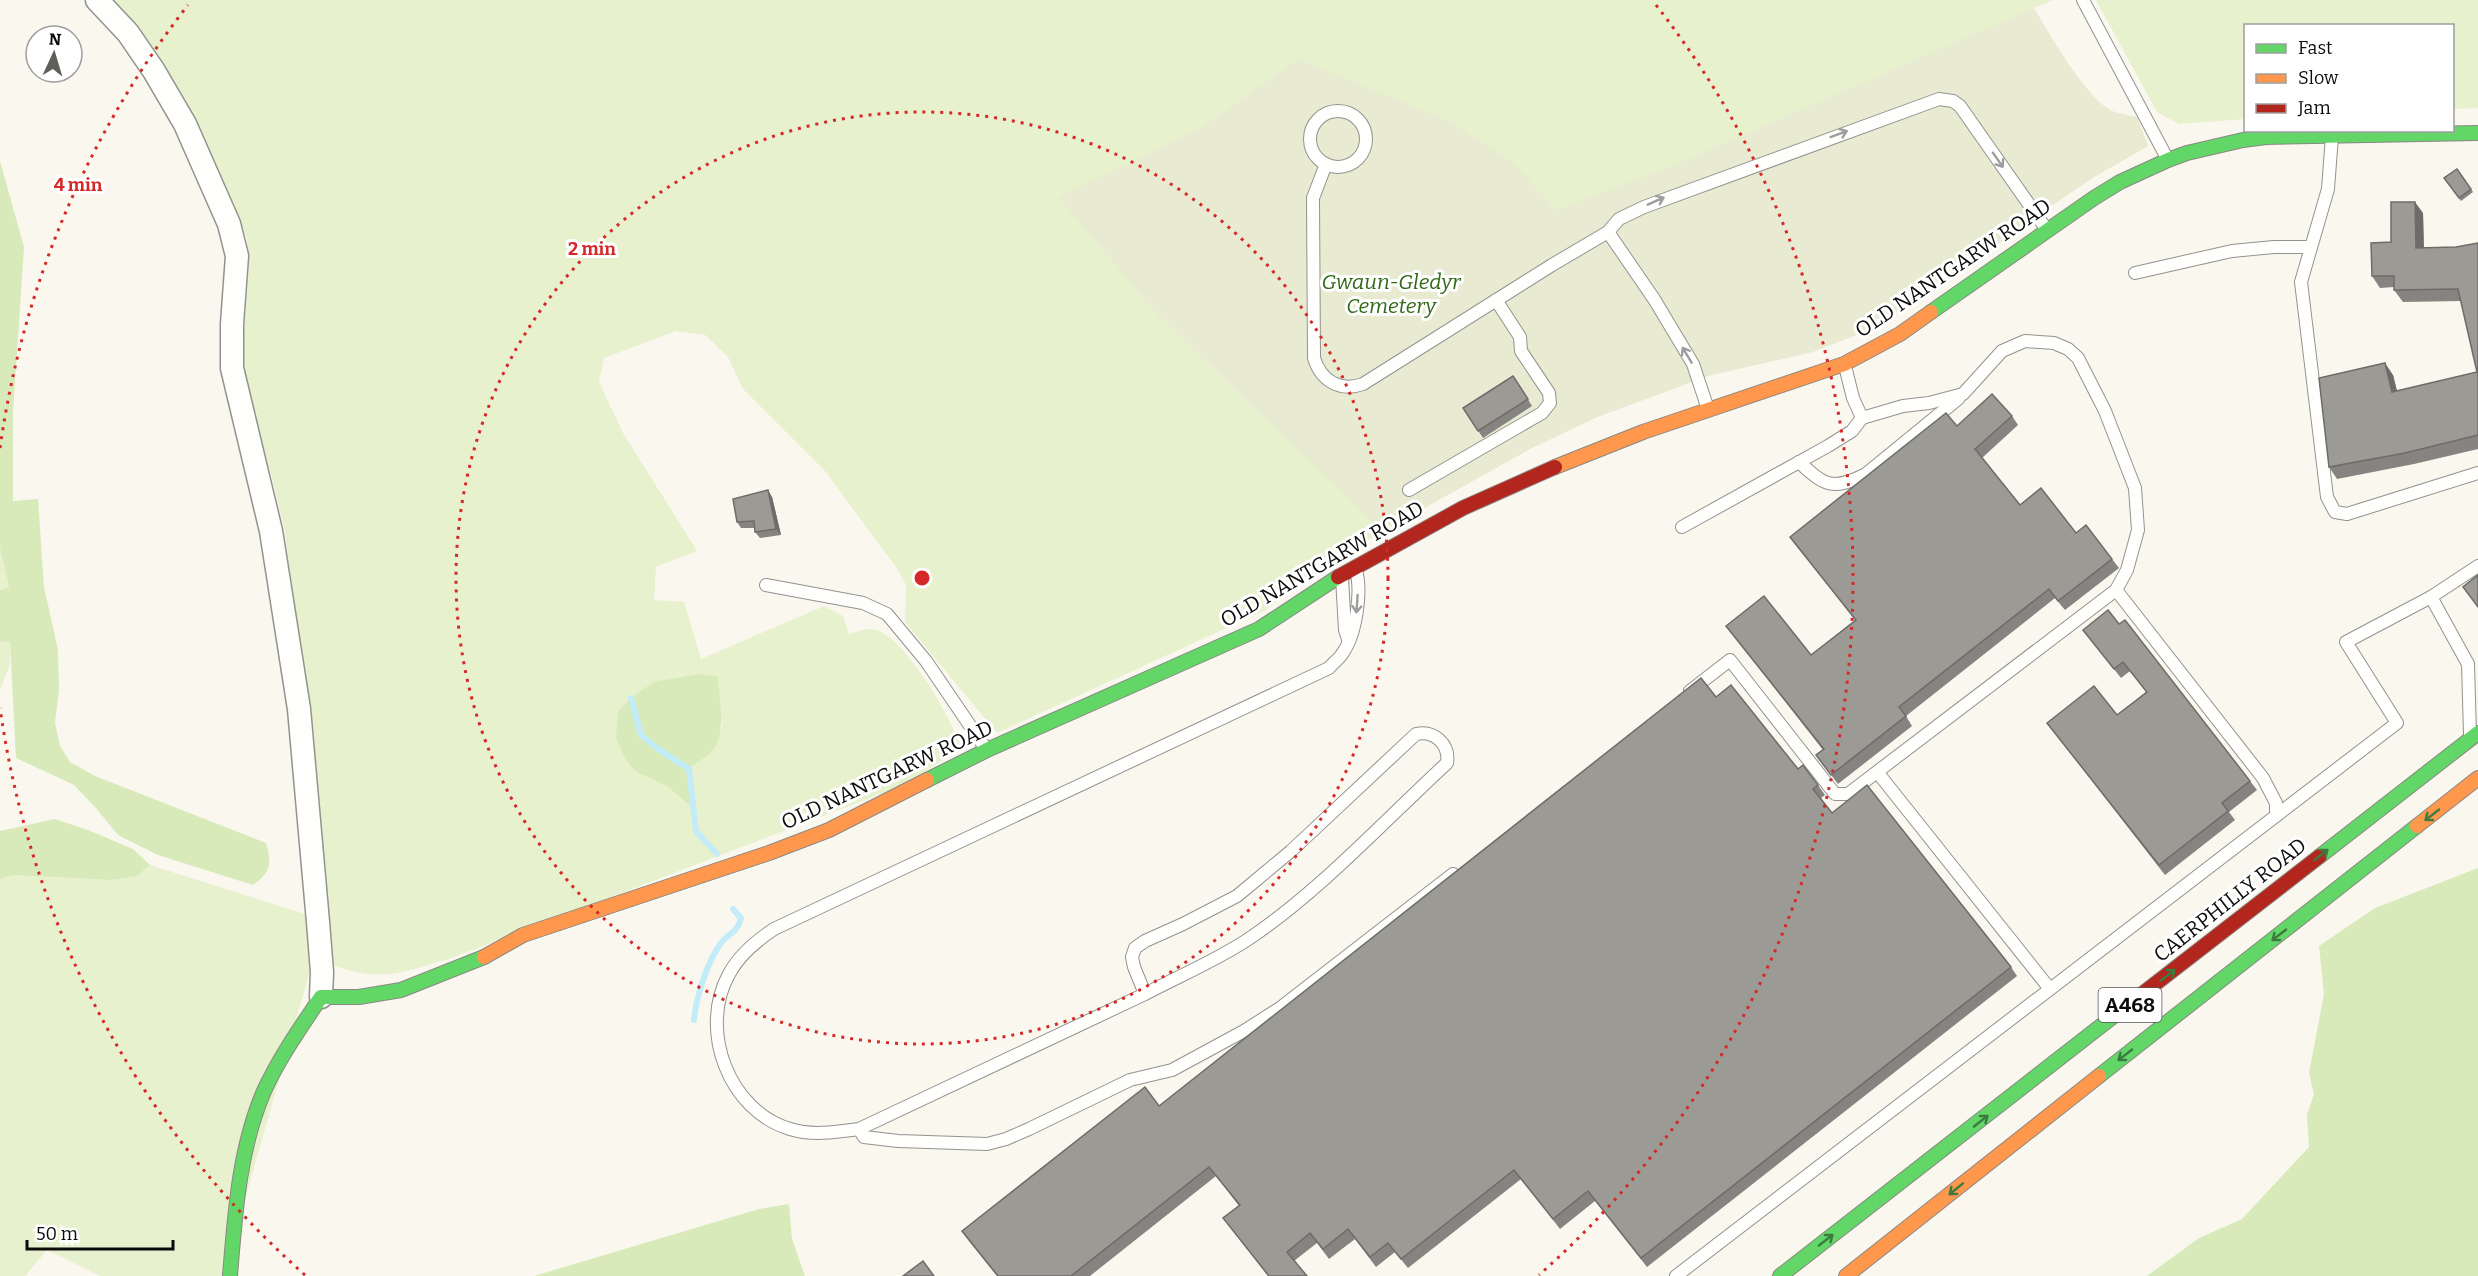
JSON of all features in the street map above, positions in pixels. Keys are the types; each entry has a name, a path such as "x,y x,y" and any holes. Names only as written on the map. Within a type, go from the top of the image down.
{"street":[{"path":"97,0 128,33 154,71 185,124 230,224 237,256 232,324 232,368 271,531 298,708 322,972 321,997 289,1045 260,1103 243,1169 233,1230 230,1276"},
{"name":"OLD NANTGARW ROAD","path":"321,997 359,997 401,990 479,960 523,935 769,853 829,830 987,750 1259,629 1342,574 1518,482 1574,458 1708,409 1845,364 1900,334 2047,230 2120,182 2168,160 2205,148 2266,137 2478,133"},
{"name":"CAERPHILLY ROAD","path":"1780,1276 2474,736"},
{"name":"A468","path":"1846,1276 2478,778"}],"lane":[{"path":"2083,0 2168,160"},
{"path":"1326,164 1313,198 1314,358 1316,366 1329,382 1346,387 1363,384 1608,232 1619,219 1669,196 1939,99 1953,101 1960,106 2047,230"},
{"path":"1343,111 1351,114 1364,126 1366,134 1364,151 1358,159 1343,166 1326,164 1318,159 1310,143 1313,126 1325,113 1343,111"},
{"path":"2332,136 2328,189 2301,282 2327,497 2335,512 2347,514 2478,473"},
{"path":"1608,232 1650,293 1693,364 1708,409"},
{"path":"2135,273 2232,251 2274,247 2310,247"},
{"path":"1409,489 1542,413 1550,403 1549,393 1521,351 1520,337 1496,300"},
{"path":"1683,696 1730,660 1835,794 1848,794 2116,590 2127,570 2138,530 2135,488 2105,411 2078,358 2068,349 2054,343 2025,341 2002,351 1963,394 1866,474 1853,481 1840,484 1821,482 1799,462"},
{"path":"1845,364 1853,398 1862,418"},
{"path":"1682,527 1852,431 1862,418 1903,406 1929,403 1963,394"},
{"path":"1676,1276 2397,723 2346,642 2431,597 2478,566"},
{"path":"1145,994 1134,967 1132,957 1135,948 1144,941 1183,924 1236,896 1292,851 1416,734 1427,733 1434,736 1446,748 1449,754 1447,763 1320,881 1268,925 1245,941 1145,994 859,1129 832,1133 790,1130 756,1110 737,1090 723,1062 717,1036 717,1016 728,975 757,940 774,929 1329,668 1343,653 1354,631 1359,578 1355,567"},
{"path":"1342,574 1345,630 1348,639"},
{"path":"766,585 863,603 887,614 926,662 987,750"},
{"path":"2116,590 2264,778 2276,803 2276,816"},
{"path":"2431,597 2468,664 2474,736"},
{"path":"1878,773 2050,989"},
{"path":"859,1129 864,1137 898,1141 987,1144 1029,1129 1130,1080 1172,1070 1244,1031 1280,1008 1466,864"}],"green space":[{"path":"113,0 2053,0 2034,8 2058,48 2100,103 2110,110 2137,117 2148,146 2094,177 2051,206 2040,202 1585,232 1404,103 1374,91 1493,449 1595,418 1530,449 1364,542 1311,575 1266,610 997,733 905,622 906,585 896,567 825,471 743,389 728,357 705,335 676,331 604,358 599,382 623,433 697,551 656,567 654,600 684,602 701,659 824,606 843,616 849,634 873,629 888,636 900,648 926,680 947,716 960,745 949,757 896,788 452,958 406,971 380,975 350,971 333,965 313,725 295,629 285,532 272,477 241,370 249,269 247,238 196,123 161,61 123,9","holes":["718,677 722,726 712,751 689,769 695,810 668,787 635,771"]},
{"path":"2096,0 2478,0 2478,108 2454,109 2454,24 2244,24 2244,119 2179,124 2157,112"},
{"name":"Gwaun-Gledyr Cemetery","path":"2034,8 2068,63 2090,92 2110,110 2137,117 2148,146 2094,177 2051,206 2040,202 2024,212 2024,224 1985,255 1869,330 1813,352 1708,376 1595,418 1530,449 1382,531 1155,312 1058,197 1203,127 1298,59 1449,121 1513,162 1556,210 1677,164"},
{"path":"0,161 24,247 13,412 13,501 38,499 44,587 58,650 59,690 55,723 60,746 70,762 95,776 266,843 269,867 267,872 253,885 158,855 118,835 74,785 16,758 10,642 0,641 0,590 9,587 0,548"},
{"path":"0,548 9,587 0,590"},
{"path":"0,641 10,641 10,665 0,689"},
{"path":"701,674 718,677 721,725 717,744 712,751 689,769 695,810 668,787 635,771 624,757 616,737 618,712 631,698 654,682"},
{"path":"55,819 133,849 150,865 137,876 111,880 13,875 0,879 0,831"},
{"path":"150,865 308,915 311,967 223,1276 100,1276 47,1250 25,1276 0,1276 0,879 13,875 111,880 137,876"},
{"path":"2478,868 2478,1276 2147,1276 2199,1238 2242,1219 2309,1147 2307,1115 2314,1094 2309,1073 2324,994 2319,946 2375,908"},
{"path":"789,1204 792,1239 805,1276 534,1276 759,1209"}],"building":[{"path":"2457,169 2471,189 2459,198 2444,178"},
{"path":"2391,202 2415,202 2416,248 2456,247 2478,243 2478,435 2405,453 2329,467 2319,378 2385,363 2392,392 2477,372 2458,289 2394,290 2394,276 2372,276 2371,243 2391,242"},
{"path":"1513,376 1528,399 1478,431 1463,408"},
{"path":"1992,394 2012,416 1975,449 2020,505 2041,488 2076,533 2086,525 2112,559 2058,601 2049,589 1899,707 1906,716 1831,775 1816,755 1824,749 1726,626 1764,596 1811,655 1856,620 1790,537 1946,413 1957,426"},
{"path":"768,490 776,529 755,532 754,521 737,522 733,499"},
{"path":"2478,575 2478,607 2463,587"},
{"path":"2108,610 2119,624 2125,620 2250,781 2222,803 2228,811 2159,865 2047,723 2094,686 2117,715 2147,692 2123,662 2114,669 2083,630"},
{"path":"1701,678 1716,697 1731,685 1798,769 1803,765 1818,785 1813,789 1832,813 1867,785 2011,967 1641,1258 1588,1191 1553,1219 1514,1170 1401,1259 1388,1243 1370,1257 1348,1229 1323,1249 1310,1233 1287,1252 1307,1276 1269,1276 1223,1218 1240,1205 1209,1167 1071,1276 998,1276 962,1231 1145,1087 1159,1106"},
{"path":"923,1261 934,1276 903,1276"}],"waterway":[{"path":"631,698 641,735 689,769 696,831 717,854"},
{"path":"694,1020 697,1001 711,960 724,939 735,930 741,918 733,909"}],"traffic: fast":[{"path":"1931,312 2094,198 2120,182 2187,153 2266,137 2478,133"},
{"path":"927,780 987,750 1259,629 1338,577"},
{"path":"2320,856 2478,733"},
{"path":"2099,1076 2417,826"},
{"path":"230,1276 240,1182 256,1113 276,1067 321,997 359,997 401,990 484,957"},
{"path":"1780,1276 2124,1008"}],"traffic: slow":[{"path":"1555,467 1643,432 1844,364 1900,334 1931,312"},
{"path":"2417,826 2478,778"},
{"path":"484,957 523,935 769,853 829,830 927,780"},
{"path":"1846,1276 2099,1076"}],"traffic: jam":[{"path":"1338,577 1463,508 1555,467"},
{"path":"2124,1008 2320,856"}]}
